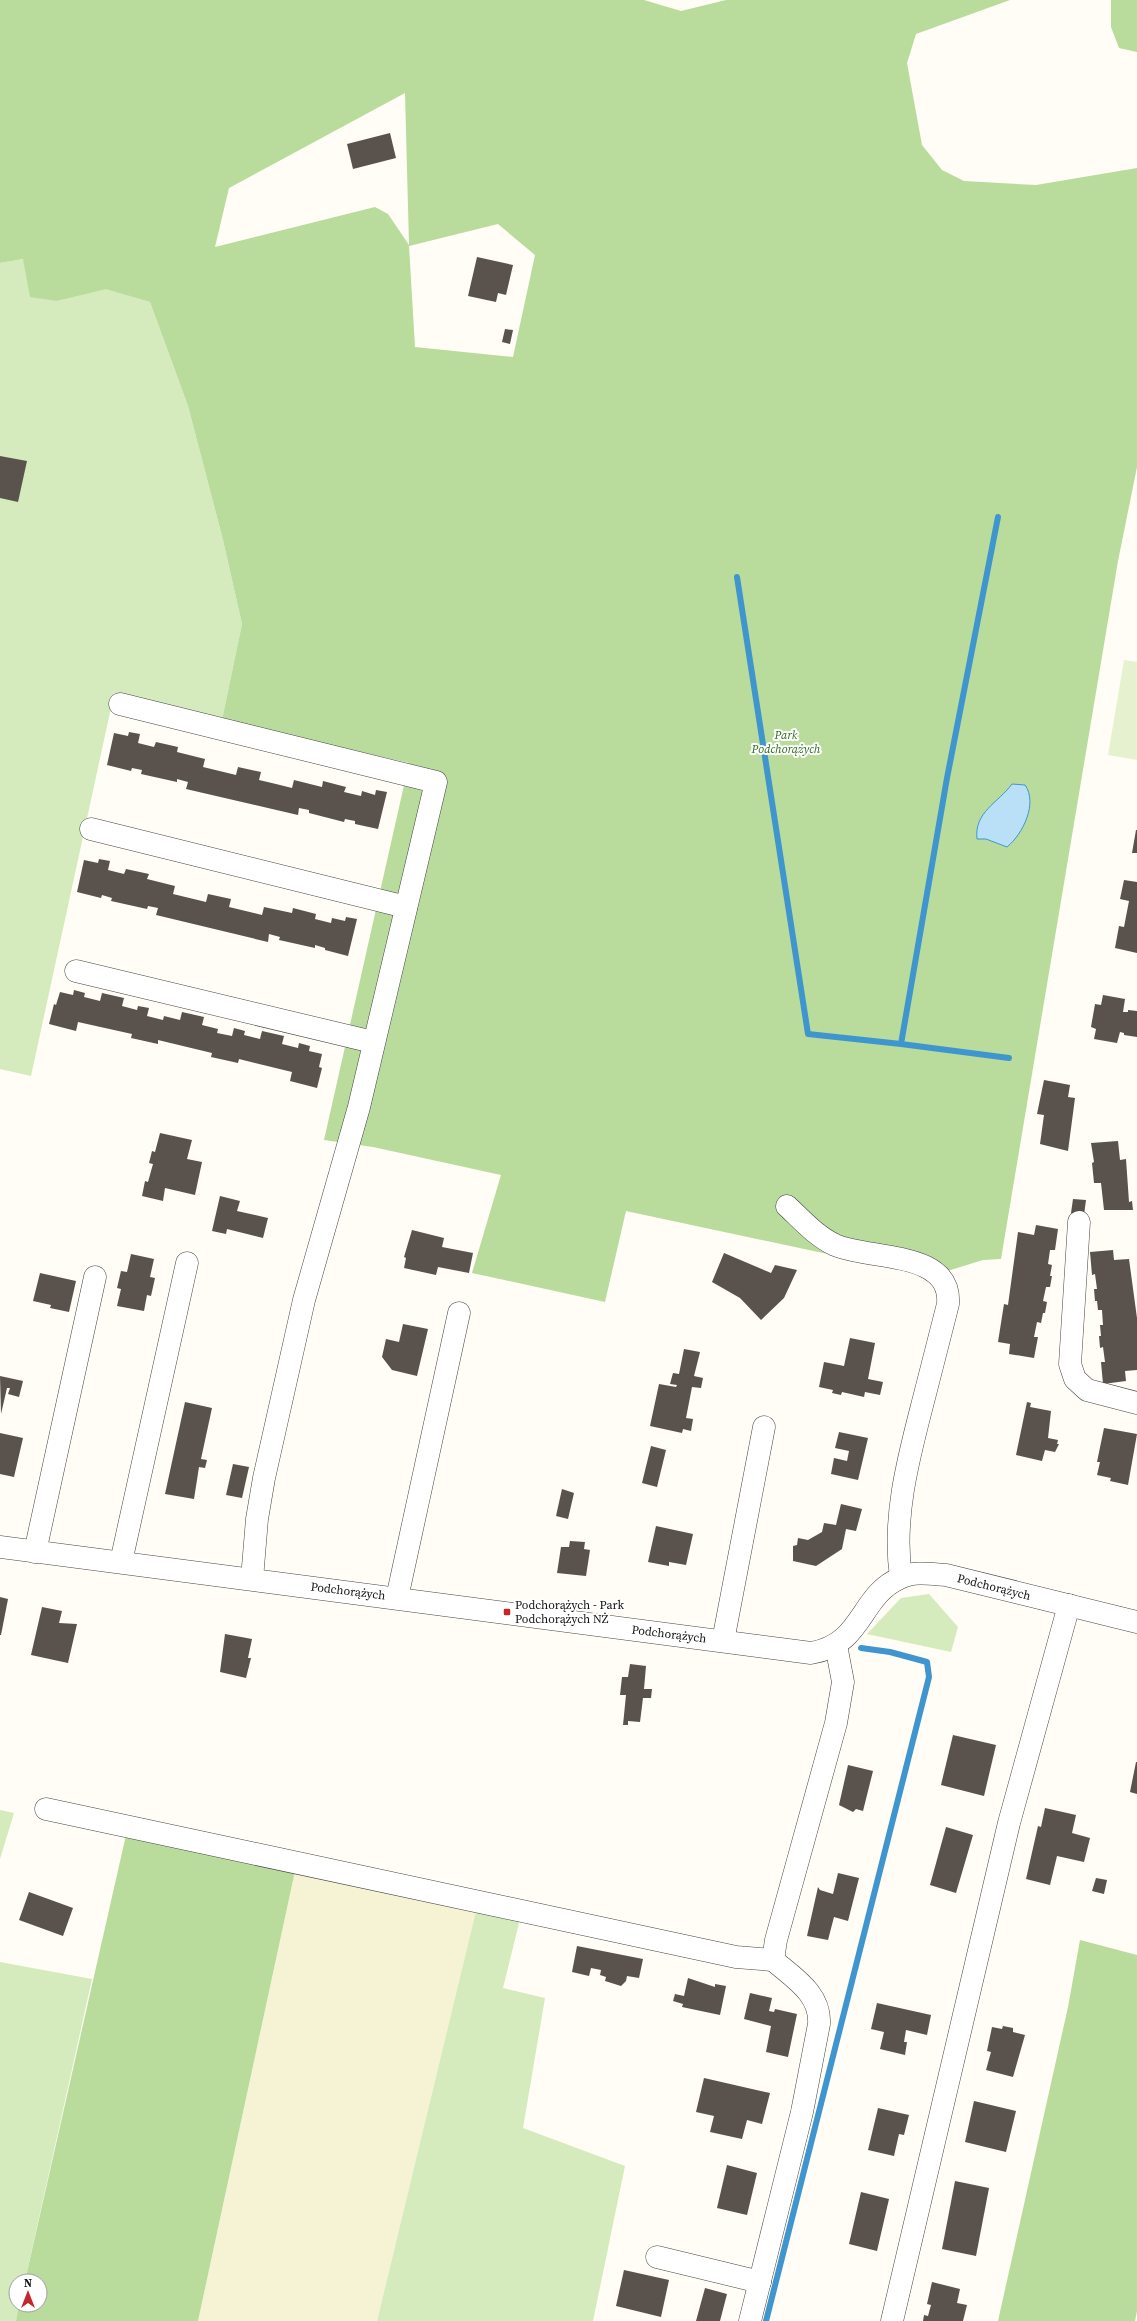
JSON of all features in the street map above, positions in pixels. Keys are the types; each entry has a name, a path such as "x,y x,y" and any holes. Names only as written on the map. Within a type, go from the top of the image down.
{"street":[{"path":"120,704 436,782 373,1042 359,1107 304,1300 264,1478 257,1519 252,1579"},
{"path":"91,830 406,907"},
{"path":"76,971 373,1042"},
{"path":"787,1206 816,1234 836,1245 928,1267 942,1279 949,1293 948,1304 913,1440 906,1474 898,1538 901,1577"},
{"path":"1079,1222 1070,1364 1075,1379 1087,1390 1137,1403"},
{"path":"121,1562 187,1263"},
{"path":"35,1552 95,1277"},
{"path":"397,1598 459,1313"},
{"path":"723,1641 764,1426"},
{"name":"Podchorążych","path":"0,1547 811,1653 823,1651 836,1645 854,1628 879,1593 901,1577 922,1574 946,1575 1137,1622"},
{"path":"892,2321 1009,1823 1069,1605"},
{"path":"773,1960 776,1940 836,1723 843,1682 836,1645"},
{"path":"46,1809 736,1957 773,1960 808,1990 819,2014 802,2112 750,2321"},
{"path":"657,2257 760,2282"}],"shaded area":[{"path":"295,1871 476,1911 377,2321 198,2321"}],"green space":[{"name":"Park Podchorążych","path":"0,0 644,0 681,11 726,0 1010,0 916,34 907,63 922,145 942,170 964,181 1036,185 1137,168 1137,467 1118,561 1001,1259 983,1260 931,1276 626,1211 605,1302 472,1273 501,1175 373,1147 324,1140 409,763 222,720 242,624 223,540 188,406 150,302 106,289 57,301 30,297 23,259 0,263","holes":["405,93 409,245 388,214 375,207 215,247 229,188","498,224 535,255 513,357 415,347 409,246"]},
{"path":"1111,0 1137,0 1137,52 1119,48 1111,27"},
{"path":"23,259 57,301 106,288 150,302 188,406 223,540 242,624 222,720 114,694 31,1076 0,1069 0,263"},
{"path":"1124,660 1137,662 1137,760 1108,755"},
{"path":"929,1594 958,1627 951,1652 867,1634 901,1598"},
{"path":"0,1810 14,1813 0,1859"},
{"path":"126,1835 295,1871 198,2321 16,2321 18,2313 48,2313 48,2273 27,2273"},
{"path":"476,1911 520,1919 503,1988 545,1998 523,2128 625,2166 593,2321 377,2321"},
{"path":"1080,1940 1137,1955 1137,2311 1135,2321 998,2321 1068,2007"},
{"path":"0,1962 92,1979 27,2273 8,2273 8,2313 18,2313 16,2321 0,2321"}],"water":[{"path":"1012,784 1025,785 1029,792 1030,800 1027,818 1018,834 1007,847 986,839 977,839 979,822 983,815"}],"building":[{"path":"390,133 396,158 353,169 347,144"},
{"path":"477,257 513,265 506,295 498,293 496,302 468,296"},
{"path":"505,329 513,330 510,344 502,342"},
{"path":"0,456 27,461 18,502 0,498"},
{"path":"129,732 140,734 138,743 154,747 156,742 178,747 177,752 205,759 203,767 236,775 238,767 261,772 259,780 292,788 294,780 322,787 323,781 346,787 344,792 361,796 362,791 375,795 376,790 387,792 378,829 355,824 355,821 345,819 344,822 309,813 309,810 299,808 298,815 186,789 188,782 177,779 177,782 141,774 142,770 132,768 131,771 107,765 114,733 128,736"},
{"path":"1136,830 1137,853 1132,853"},
{"path":"99,859 110,861 108,870 124,874 126,869 149,874 147,879 175,886 173,894 206,902 208,894 231,899 229,907 262,915 264,907 292,913 293,908 316,914 315,919 331,923 332,918 345,921 346,917 357,919 348,956 325,950 325,948 315,945 315,948 279,940 280,937 269,934 268,942 156,915 158,908 148,906 147,909 111,901 112,898 102,895 101,898 77,892 84,860 98,863"},
{"path":"1124,880 1137,882 1137,953 1115,948 1119,926 1124,927 1129,901 1120,899"},
{"path":"74,990 85,993 84,997 100,1001 102,993 124,998 122,1006 137,1010 138,1006 149,1008 147,1016 163,1020 164,1016 180,1020 182,1012 204,1017 202,1025 218,1029 217,1033 232,1036 234,1028 245,1031 244,1035 260,1039 262,1031 284,1036 282,1044 298,1048 299,1043 310,1046 309,1051 322,1054 319,1067 322,1068 317,1088 290,1081 292,1072 239,1059 238,1063 211,1057 212,1053 158,1040 158,1044 131,1038 132,1034 78,1022 76,1031 49,1024 54,1004 56,1005 60,992 73,995"},
{"path":"1103,995 1125,999 1123,1012 1128,1012 1128,1010 1137,1011 1137,1037 1124,1035 1124,1033 1120,1032 1117,1043 1094,1039 1096,1029 1091,1027 1095,1004 1101,1005"},
{"path":"1044,1080 1070,1085 1068,1097 1075,1098 1068,1151 1040,1144 1044,1115 1037,1114"},
{"path":"160,1133 192,1140 187,1159 202,1162 195,1195 165,1188 163,1201 142,1196 145,1181 148,1182 153,1164 149,1163 152,1151 155,1152"},
{"path":"1118,1141 1120,1160 1126,1159 1129,1202 1132,1201 1133,1210 1104,1210 1101,1183 1094,1183 1092,1163 1094,1162 1091,1143"},
{"path":"220,1196 240,1201 237,1211 268,1218 263,1238 227,1229 226,1234 212,1231"},
{"path":"1073,1199 1086,1200 1084,1215 1071,1213"},
{"path":"1036,1225 1058,1229 1055,1250 1050,1250 1048,1264 1052,1265 1050,1276 1052,1276 1050,1287 1046,1287 1043,1301 1047,1302 1045,1313 1043,1313 1041,1323 1037,1322 1034,1337 1038,1337 1034,1358 1009,1354 1010,1344 998,1342 1004,1304 1008,1305 1018,1232 1034,1235"},
{"path":"412,1230 444,1238 442,1247 473,1253 469,1273 438,1267 436,1275 404,1268 406,1258 404,1257"},
{"path":"1113,1250 1114,1260 1129,1259 1137,1318 1137,1370 1125,1371 1126,1381 1103,1384 1101,1362 1105,1362 1103,1347 1100,1348 1099,1336 1101,1336 1100,1325 1103,1325 1102,1310 1098,1310 1097,1301 1095,1301 1094,1289 1097,1289 1095,1274 1092,1275 1090,1252"},
{"path":"724,1253 771,1273 775,1265 797,1270 784,1298 761,1320 740,1298 712,1282"},
{"path":"131,1254 154,1259 150,1277 155,1278 151,1296 147,1295 144,1311 117,1306 121,1289 117,1288 121,1271 127,1272"},
{"path":"40,1273 76,1281 69,1312 50,1308 51,1305 33,1301"},
{"path":"403,1324 428,1329 417,1376 392,1370 382,1357 386,1339 399,1342"},
{"path":"850,1338 875,1343 868,1379 883,1382 880,1395 865,1392 864,1397 842,1392 841,1395 832,1393 833,1390 819,1387 824,1362 844,1366"},
{"path":"684,1349 700,1352 694,1376 703,1378 701,1388 692,1387 686,1418 693,1419 691,1431 683,1429 682,1433 650,1426 659,1384 676,1387 677,1385 670,1384 673,1373 679,1374"},
{"path":"0,1376 23,1381 19,1397 8,1394 10,1388 7,1388 1,1414"},
{"path":"185,1402 212,1408 201,1459 207,1460 205,1468 199,1467 194,1499 165,1494"},
{"path":"1027,1402 1031,1403 1030,1407 1051,1411 1048,1438 1058,1440 1057,1444 1059,1444 1055,1452 1045,1450 1042,1461 1016,1455"},
{"path":"1104,1428 1137,1434 1128,1485 1110,1481 1111,1478 1097,1475 1100,1462 1097,1462"},
{"path":"839,1432 868,1438 858,1480 831,1474 834,1458 847,1461 849,1451 835,1448"},
{"path":"0,1433 23,1438 14,1477 0,1474"},
{"path":"651,1446 666,1450 657,1487 642,1483"},
{"path":"233,1464 249,1467 242,1498 226,1495"},
{"path":"562,1489 574,1493 568,1519 556,1516"},
{"path":"841,1504 862,1509 856,1531 846,1529 842,1549 816,1566 793,1561 793,1546 797,1545 798,1538 808,1540 822,1532 824,1523 836,1525"},
{"path":"656,1526 693,1534 686,1565 669,1562 669,1566 648,1562"},
{"path":"570,1541 585,1542 584,1549 590,1550 586,1576 557,1573 561,1547 569,1547"},
{"path":"0,1597 8,1599 1,1635 0,1635"},
{"path":"42,1607 62,1611 59,1623 77,1624 68,1663 31,1655"},
{"path":"225,1634 252,1639 248,1658 251,1658 246,1678 220,1672"},
{"path":"630,1664 646,1666 644,1689 652,1689 651,1698 643,1698 640,1722 628,1721 628,1725 623,1725 626,1695 620,1695 622,1677 628,1677"},
{"path":"953,1735 996,1745 984,1796 941,1785"},
{"path":"1137,1762 1137,1794 1130,1792"},
{"path":"848,1765 873,1771 863,1811 856,1809 853,1812 839,1805"},
{"path":"1045,1808 1076,1815 1072,1833 1090,1838 1084,1862 1057,1856 1050,1885 1026,1879 1038,1826 1041,1827"},
{"path":"946,1827 973,1835 956,1893 930,1885"},
{"path":"838,1873 859,1878 848,1921 834,1917 828,1940 807,1936 818,1887 820,1890 833,1894"},
{"path":"1096,1878 1107,1880 1104,1894 1092,1891"},
{"path":"29,1892 73,1908 63,1936 19,1920"},
{"path":"577,1946 643,1959 639,1978 627,1976 626,1981 621,1986 605,1981 606,1977 600,1975 601,1970 591,1968 589,1976 572,1972"},
{"path":"688,1978 715,1987 715,1984 726,1986 720,2015 682,2007 683,2004 673,2001 675,1994 684,1996"},
{"path":"750,1993 772,1998 769,2011 774,2012 775,2009 797,2014 788,2057 766,2052 771,2026 744,2019"},
{"path":"877,2003 931,2015 927,2035 906,2030 904,2042 907,2042 905,2055 880,2049 884,2032 871,2029"},
{"path":"1003,2026 1013,2028 1013,2032 1025,2035 1013,2077 986,2070 991,2052 987,2051 992,2027 1002,2029"},
{"path":"704,2078 770,2093 762,2124 747,2120 742,2139 710,2132 714,2116 696,2112"},
{"path":"974,2101 1016,2111 1006,2152 965,2142"},
{"path":"878,2108 909,2115 904,2135 899,2134 894,2156 868,2150"},
{"path":"727,2165 757,2173 747,2215 717,2208"},
{"path":"955,2181 989,2188 976,2256 942,2249"},
{"path":"861,2192 889,2199 877,2251 849,2244"},
{"path":"624,2270 669,2280 661,2317 616,2306"},
{"path":"932,2282 960,2289 957,2303 967,2305 963,2321 923,2321 924,2315 928,2316 931,2305 927,2304"},
{"path":"705,2288 727,2294 720,2321 696,2321"}],"waterway":[{"path":"998,517 947,778 901,1044 1009,1058"},
{"path":"737,577 808,1034 901,1044"},
{"path":"766,2321 929,1677 927,1662 890,1652 861,1648"}],"place":[{"name":"Podchorążych - Park Podchorążych NŻ","path":"507,1612"}]}
